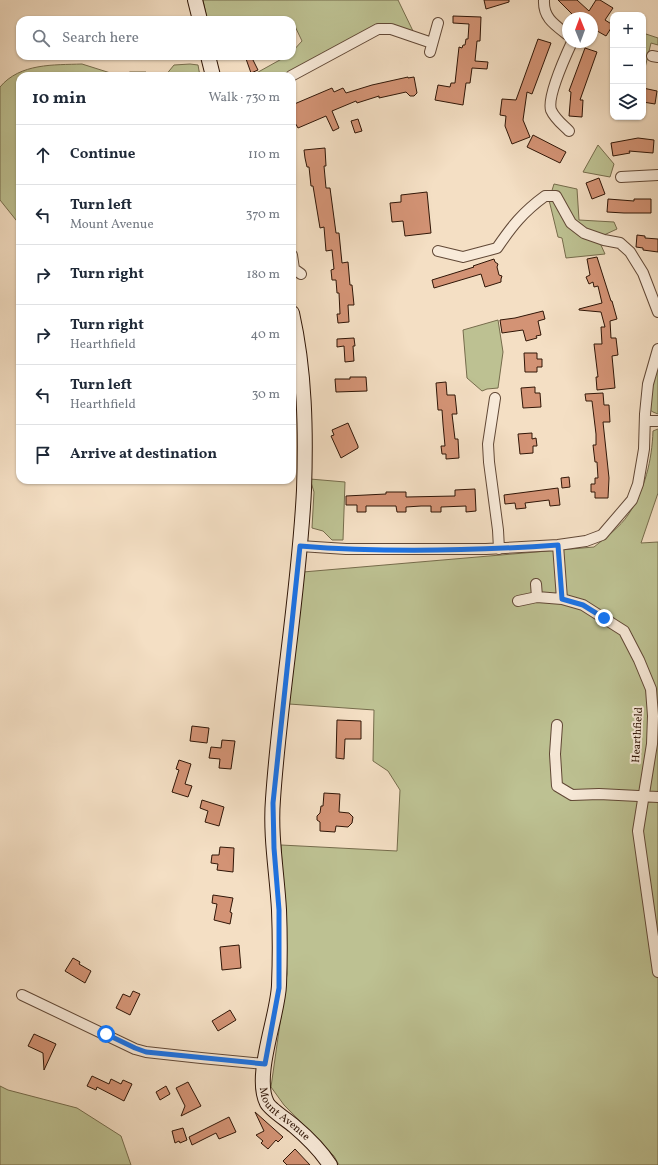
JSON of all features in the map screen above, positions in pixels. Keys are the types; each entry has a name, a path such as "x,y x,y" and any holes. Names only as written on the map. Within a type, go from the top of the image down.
{"street":[{"path":"195,0 199,16"},
{"path":"544,0 543,5 548,18 562,30"},
{"path":"296,73 378,29 391,29 431,47 438,23"},
{"path":"569,131 556,119 551,108 552,93 574,48"},
{"path":"209,60 212,72"},
{"path":"621,177 658,175"},
{"path":"438,251 463,257 497,248 528,208 545,196 556,196 571,223 584,233 604,240 620,243 630,252 643,273 658,312"},
{"path":"296,270 301,274"},
{"name":"Mount Avenue","path":"296,331 305,416 305,461 300,546 273,797 274,848 279,910 279,988 262,1082 267,1105 296,1128 330,1165"},
{"path":"300,546 346,549 499,549 558,545 586,541 602,535 632,500 638,484 644,449 648,384 658,349"},
{"path":"495,398 488,444 499,549"},
{"path":"645,420 658,421"},
{"path":"558,545 562,599"},
{"path":"536,584 537,597"},
{"name":"Hearthfield","path":"518,601 537,597 562,599 583,605 624,631 639,660 651,689 653,716 649,765 642,796 638,831 658,972"},
{"path":"557,725 555,754 556,786 572,795 599,794 658,797"},
{"path":"22,995 146,1052 265,1064"}],"green space":[{"path":"203,0 398,0 413,31 388,24 377,24 290,72 258,72 280,60 296,60 296,48 302,41 296,28 296,16 206,16"},
{"path":"646,34 658,38 658,45 651,43 646,64"},
{"path":"82,64 107,72 20,72 49,65"},
{"path":"174,65 198,65 199,72 168,72"},
{"path":"16,74 16,220 0,200 0,87"},
{"path":"598,145 614,164 610,177 583,172"},
{"path":"554,184 577,189 579,220 614,222 617,229 604,235 600,243 605,254 566,258 562,238 558,237 549,200"},
{"path":"498,320 503,352 498,388 482,391 467,378 463,330"},
{"path":"658,366 658,414 650,410 653,380"},
{"path":"658,429 658,493 641,543 658,542 658,1165 339,1165 334,1156 284,1105 271,1087 287,974 281,845 397,851 400,790 388,771 373,761 374,710 289,704 303,572 594,547 621,524 634,505 643,485 649,464 653,431"},
{"path":"310,479 345,482 343,540 332,540 323,531 312,528 314,492"},
{"path":"0,1086 8,1090 77,1108 121,1136 131,1165 0,1165"}],"building":[{"path":"484,0 509,0 509,2 486,9"},
{"path":"558,0 577,0 589,11 596,0 600,0 613,8 605,20 610,23 610,30 606,36 598,31 598,12 570,12"},
{"path":"453,16 481,17 480,41 477,41 475,61 488,62 487,69 472,68 470,83 466,83 463,105 435,100 438,85 450,87 451,83 455,83 459,47 462,48 463,45 465,45 466,39 468,39 469,24 453,23"},
{"path":"538,39 551,43 532,94 527,92 523,120 530,137 512,144 505,126 506,116 500,115 502,99 516,100"},
{"path":"585,48 597,52 580,100 583,100 582,117 569,116 571,92 569,91"},
{"path":"246,60 253,60 258,70 251,72"},
{"path":"414,77 417,93 414,96 410,96 406,92 379,98 379,96 357,103 356,101 332,111 339,128 333,131 326,116 298,128 296,124 296,103 332,88 334,92 343,88 346,93 372,85"},
{"path":"646,89 657,91 655,104 646,102"},
{"path":"358,119 362,131 355,133 351,121"},
{"path":"533,135 566,152 560,163 527,147"},
{"path":"638,138 654,140 653,153 629,151 630,153 613,156 611,143"},
{"path":"325,148 326,166 324,166 326,188 330,188 336,233 339,233 342,263 348,262 350,285 352,285 354,305 348,305 349,322 338,323 337,314 340,314 339,293 337,293 336,280 332,280 331,270 334,269 332,250 326,251 324,227 320,228 313,186 311,186 309,167 307,167 305,158 304,150"},
{"path":"599,178 605,194 592,199 586,183"},
{"path":"427,192 431,233 405,236 403,221 392,222 390,203 401,202 401,195"},
{"path":"608,199 634,201 634,199 651,199 651,213 607,212"},
{"path":"637,235 645,236 645,238 658,239 658,252 643,250 643,248 636,247"},
{"path":"597,257 617,319 610,321 611,338 616,338 618,355 612,356 615,388 597,390 596,377 598,377 594,344 602,344 601,327 605,327 601,312 579,309 602,303 598,286 594,287 593,282 589,284 586,277 590,275 587,259"},
{"path":"494,259 498,264 497,267 499,275 502,276 501,282 485,287 481,274 434,288 432,280"},
{"path":"543,311 545,319 538,321 541,335 536,336 537,338 526,341 523,330 502,333 500,320"},
{"path":"354,338 354,361 345,362 344,346 337,347 337,339"},
{"path":"524,353 537,353 537,359 542,359 542,367 537,367 537,372 525,372"},
{"path":"350,377 366,377 367,391 336,392 335,379 350,379"},
{"path":"446,382 447,395 455,395 457,414 452,414 455,439 458,439 459,458 446,459 446,454 442,454 441,446 445,446 442,410 438,410 436,383"},
{"path":"535,387 535,393 540,393 541,407 523,408 521,388"},
{"path":"603,393 604,405 609,405 610,422 603,422 609,478 608,498 595,498 595,492 591,492 591,484 595,484 595,478 598,478 597,462 595,462 593,445 596,445 596,434 592,401 586,401 585,394"},
{"path":"348,423 358,448 341,458 331,436 334,435 332,430"},
{"path":"532,433 532,439 536,438 537,446 533,446 533,453 520,454 518,434"},
{"path":"569,477 570,487 562,488 561,478"},
{"path":"558,488 560,505 550,506 549,500 525,503 526,508 516,509 515,503 505,504 504,495"},
{"path":"475,489 476,511 466,512 466,506 441,507 441,512 431,512 431,506 421,506 406,507 406,512 397,512 396,506 366,506 366,512 357,512 357,505 346,505 346,496 386,494 386,492 406,492 406,497 455,496 455,490"},
{"path":"337,720 361,721 361,739 345,739 344,759 336,758"},
{"path":"192,726 209,728 207,743 190,741"},
{"path":"222,740 235,741 231,769 219,768 220,759 209,758 211,747 221,748"},
{"path":"179,760 191,764 185,784 192,786 188,797 172,792 179,770 176,769"},
{"path":"324,793 340,794 339,812 349,813 353,817 352,823 348,827 336,826 335,832 320,831 320,822 317,820 317,816 320,813 321,806 323,806"},
{"path":"202,800 224,807 219,826 205,822 208,811 200,808"},
{"path":"220,847 234,848 233,872 217,870 218,864 211,863 212,855 219,855"},
{"path":"213,895 233,898 230,912 232,913 230,924 214,920 217,904 212,903"},
{"path":"239,945 241,968 222,970 220,947"},
{"path":"73,958 80,962 79,964 91,971 85,983 65,971"},
{"path":"133,991 140,994 130,1015 116,1008 123,994 130,997"},
{"path":"230,1010 236,1020 218,1031 212,1021"},
{"path":"34,1034 56,1044 44,1070 43,1053 28,1046"},
{"path":"92,1076 109,1084 111,1079 121,1084 123,1080 132,1084 124,1101 97,1087 96,1090 87,1086"},
{"path":"188,1082 201,1106 181,1116 185,1106 176,1088"},
{"path":"166,1086 170,1094 160,1100 156,1092"},
{"path":"255,1112 283,1137 278,1142 276,1140 268,1149 261,1143 263,1141 256,1135 264,1131"},
{"path":"229,1117 236,1132 219,1139 216,1133 192,1145 189,1137"},
{"path":"183,1128 187,1140 180,1143 179,1141 175,1143 172,1131"},
{"path":"295,1149 310,1165 287,1165 283,1161"}],"route":[{"path":"106,1034 146,1052 265,1064 279,988 279,910 274,848 273,803 300,546 346,549 439,550 558,545 562,599 583,605 604,618"}]}
